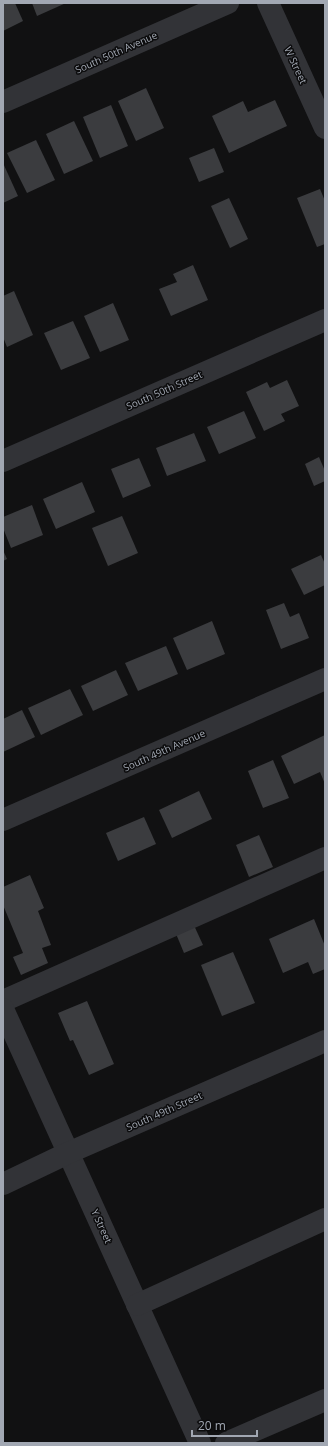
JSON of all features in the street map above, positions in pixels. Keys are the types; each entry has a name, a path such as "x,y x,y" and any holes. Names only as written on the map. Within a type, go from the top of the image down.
{"street":[{"name":"South 50th Avenue","path":"3,102 228,3"},
{"name":"W Street","path":"268,3 325,128"},
{"name":"South 50th Street","path":"3,461 325,320"},
{"name":"South 49th Avenue","path":"3,820 325,679"},
{"path":"3,1001 325,858"},
{"name":"Y Street","path":"3,1010 200,1443"},
{"name":"South 49th Street","path":"3,1184 68,1153 325,1040"},
{"path":"137,1305 325,1219"},
{"path":"226,1443 325,1400"}],"building":[{"path":"3,3 15,3 23,21 3,31"},
{"path":"32,3 66,3 37,16"},
{"path":"146,88 164,128 136,141 118,101"},
{"path":"275,100 287,126 229,153 212,116 243,101 248,112"},
{"path":"111,105 128,146 100,158 83,117"},
{"path":"74,121 93,161 64,174 46,134"},
{"path":"36,140 55,180 27,193 7,153"},
{"path":"214,148 224,172 199,182 189,158"},
{"path":"3,163 18,196 3,203"},
{"path":"320,189 325,201 325,244 317,247 297,198"},
{"path":"229,198 248,239 230,248 211,206"},
{"path":"193,265 208,300 171,316 159,289 177,282 173,274"},
{"path":"14,291 33,335 7,347 3,337 3,296"},
{"path":"113,303 129,340 100,352 84,316"},
{"path":"73,321 90,358 61,370 44,333"},
{"path":"287,380 299,406 281,414 285,421 264,431 246,392 267,382 270,388"},
{"path":"244,411 256,438 219,454 207,427"},
{"path":"194,433 206,461 167,476 156,448"},
{"path":"319,457 325,471 325,481 314,486 305,464"},
{"path":"139,458 151,486 123,498 111,469"},
{"path":"82,482 95,512 56,529 43,499"},
{"path":"32,505 43,535 11,548 3,528 3,517"},
{"path":"122,516 138,553 108,566 92,528"},
{"path":"3,550 7,559 3,561"},
{"path":"321,555 325,564 325,585 304,595 291,569"},
{"path":"284,603 290,617 299,613 309,638 281,649 266,610"},
{"path":"212,621 225,654 187,670 173,638"},
{"path":"166,646 178,674 138,691 125,663"},
{"path":"116,670 128,695 93,711 81,686"},
{"path":"70,689 83,715 41,735 28,708"},
{"path":"22,710 35,737 3,752 3,719"},
{"path":"325,735 325,784 320,772 294,784 281,756"},
{"path":"273,760 289,798 263,808 248,771"},
{"path":"199,791 212,819 172,838 159,810"},
{"path":"144,817 156,844 118,861 106,833"},
{"path":"259,835 273,867 249,877 236,845"},
{"path":"30,875 44,908 38,911 51,945 42,948 48,963 21,975 13,957 23,953 3,905 3,887"},
{"path":"314,919 325,946 325,969 313,974 308,962 283,973 269,939"},
{"path":"192,921 203,945 184,953 174,929"},
{"path":"233,952 255,1003 222,1016 201,965"},
{"path":"87,1001 114,1064 89,1075 73,1040 70,1041 58,1013"}]}
